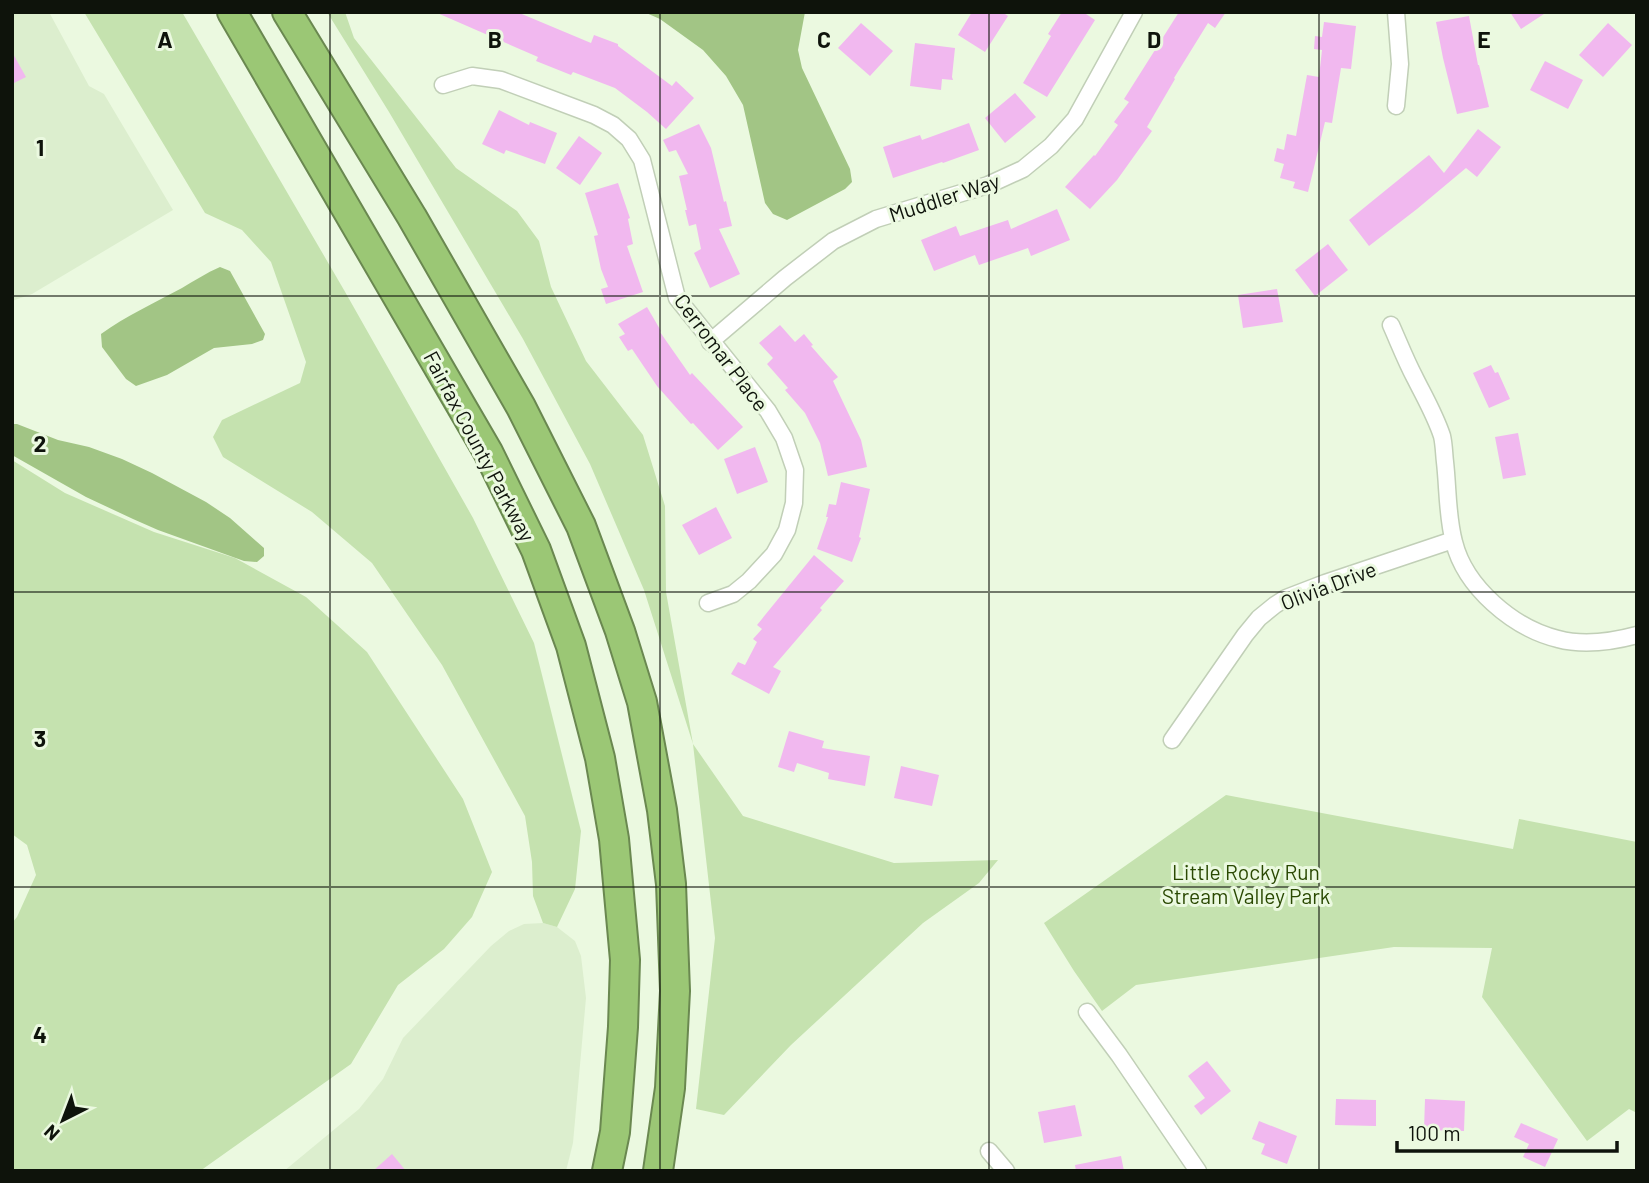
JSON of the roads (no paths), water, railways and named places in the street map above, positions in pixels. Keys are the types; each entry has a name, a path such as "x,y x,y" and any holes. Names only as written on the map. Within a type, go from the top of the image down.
{"highway":[{"name":"Fairfax County Parkway","path":"232,12 488,452 536,550 571,646 600,758 614,839 625,960 615,1132 607,1171"},
{"path":"287,12 412,217 549,462 582,526 627,654 642,702 653,760 662,810 671,896 675,991 670,1088 658,1171"},
{"path":"600,1171 615,1132"}],"street":[{"name":"Muddler Way","path":"710,342 833,241 876,219 988,184 1023,169 1051,146 1075,119 1134,12"},
{"path":"1396,12 1400,64 1396,106"},
{"name":"Cerromar Place","path":"443,85 472,76 501,80 594,115 613,125 629,139 642,160 677,298 768,411 784,438 795,470 794,503 787,530 774,554 733,594 708,603"},
{"path":"1391,325 1433,410 1443,440 1453,540 1462,562 1482,592 1508,615 1527,627 1556,639 1588,643 1637,635"},
{"name":"Olivia Drive","path":"1172,740 1245,635 1275,604 1325,583 1453,540"},
{"path":"1087,1012 1198,1171"},
{"path":"989,1151 1006,1171"}],"park label":[{"name":"Little Rocky Run Stream Valley Park","path":"1246,883"}]}
